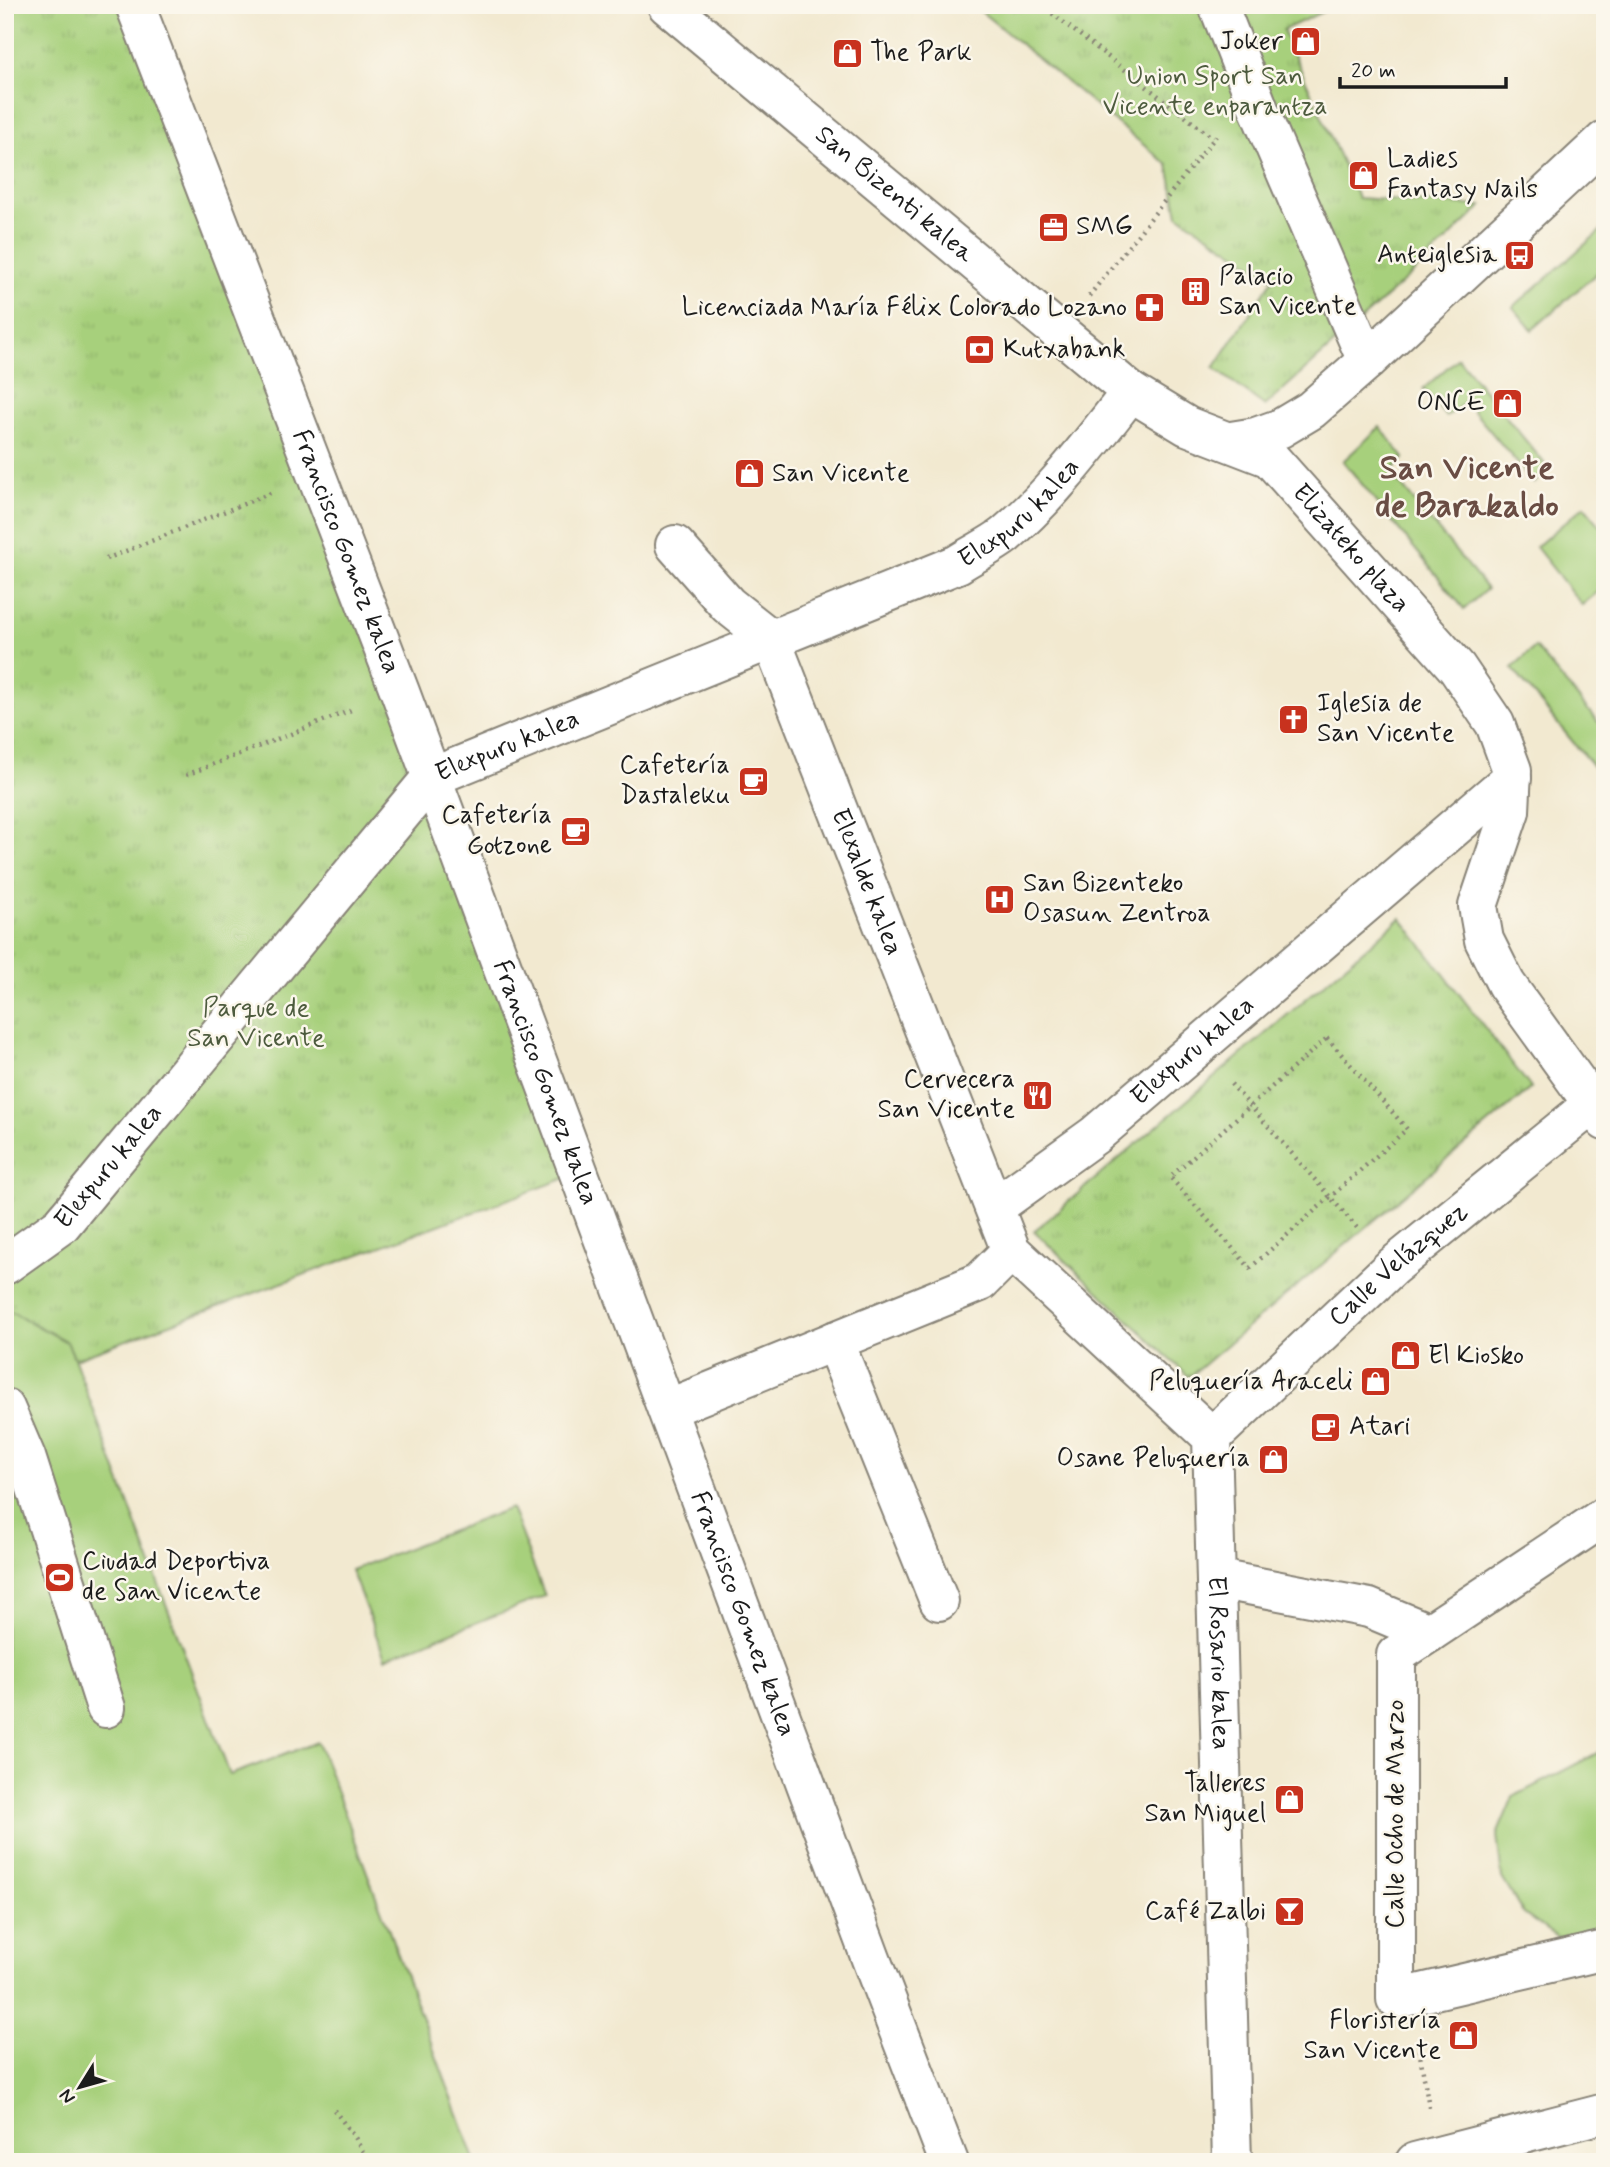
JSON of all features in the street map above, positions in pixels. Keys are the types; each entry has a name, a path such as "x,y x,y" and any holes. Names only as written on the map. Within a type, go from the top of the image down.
{"street":[{"name":"Francisco Gomez kalea","path":"135,5 400,692 949,2162"},
{"name":"San Bizenti kalea","path":"667,5 1131,392 1186,426 1231,442"},
{"path":"1217,5 1367,361"},
{"path":"1231,442 1280,428 1311,410 1605,139"},
{"name":"Elexpuru kalea","path":"5,1265 61,1225 432,777 958,564 1003,536 1041,500 1131,392"},
{"name":"Elizateko plaza","path":"1231,442 1270,458 1457,668 1495,724 1512,771 1512,778 1510,811 1478,906 1484,940 1506,984 1601,1106"},
{"path":"675,545 728,605 771,639"},
{"name":"Elexalde kalea","path":"771,639 1011,1251"},
{"name":"Elexpuru kalea","path":"995,1207 1095,1135 1512,778"},
{"name":"Calle Velázquez","path":"1212,1437 1392,1267 1601,1106"},
{"path":"667,1409 980,1282 1011,1251 1212,1437"},
{"path":"834,1340 939,1601"},
{"path":"5,1408 26,1457 106,1708"},
{"name":"El Rosario kalea","path":"1212,1437 1231,2162"},
{"name":"Calle Ocho de Marzo","path":"1409,1996 1396,1998 1396,1655 1605,1516"},
{"path":"1217,1579 1369,1608 1429,1633"},
{"path":"1409,1996 1605,1950"},
{"path":"1427,2159 1605,2113"}],"path":[{"path":"1041,5 1213,138"},
{"path":"1059,333 1213,138 1260,112"},
{"path":"106,559 316,475"},
{"path":"186,775 400,692"},
{"path":"1327,1038 1407,1129 1250,1268 1170,1177 1250,1106 1327,1038"},
{"path":"1198,1046 1392,1267"},
{"path":"1409,1996 1427,2159"},
{"path":"334,2110 356,2139 368,2162"}],"green space":[{"name":"Parque de San Vicente","path":"5,5 135,5 580,1173 75,1359 67,1342 5,1308"},
{"name":"Union Sport San Vicente enparantza","path":"973,5 1337,5 1283,30 1358,198 1482,206 1412,274 1265,406 1214,368 1273,279 1178,215 1168,165"},
{"path":"1605,227 1605,266 1532,330 1513,307"},
{"path":"1458,358 1549,469 1534,483 1466,402 1446,417 1423,389"},
{"path":"1380,427 1404,458 1390,472 1487,589 1464,609 1343,461"},
{"path":"1584,506 1605,531 1605,586 1582,605 1536,547"},
{"path":"1535,647 1605,730 1605,781 1512,668"},
{"path":"1401,918 1531,1088 1189,1377 1034,1231"},
{"name":"Ciudad Deportiva de San Vicente","path":"5,1308 68,1342 230,1775 318,1742 476,2162 5,2162"},
{"path":"511,1508 545,1596 385,1658 351,1570"},
{"path":"1605,1749 1605,1927 1558,1938 1524,1914 1502,1878 1497,1835 1513,1797"}],"place":[{"name":"Joker","path":"1306,42"},
{"name":"The Park","path":"847,53"},
{"name":"Ladies Fantasy Nails","path":"1364,175"},
{"name":"SMG","path":"1053,227"},
{"name":"Anteiglesia","path":"1520,255"},
{"name":"Palacio San Vicente","path":"1196,292"},
{"name":"Licenciada María Félix Colorado Lozano","path":"1150,308"},
{"name":"Kutxabank","path":"980,350"},
{"name":"ONCE","path":"1508,403"},
{"name":"San Vicente","path":"749,474"},
{"name":"Iglesia de San Vicente","path":"1294,719"},
{"name":"Cafetería Dastaleku","path":"753,781"},
{"name":"Cafetería Gotzone","path":"575,831"},
{"name":"San Bizenteko Osasun Zentroa","path":"1000,899"},
{"name":"Cervecera San Vicente","path":"1038,1095"},
{"name":"El Kiosko","path":"1405,1356"},
{"name":"Peluquería Araceli","path":"1376,1382"},
{"name":"Atari","path":"1326,1427"},
{"name":"Osane Peluquería","path":"1273,1459"},
{"name":"Ciudad Deportiva de San Vicente","path":"59,1577"},
{"name":"Talleres San Miguel","path":"1289,1799"},
{"name":"Café Zalbi","path":"1289,1912"},
{"name":"Floristería San Vicente","path":"1464,2036"}],"district":[{"name":"San Vicente de Barakaldo","path":"1467,488"}]}
